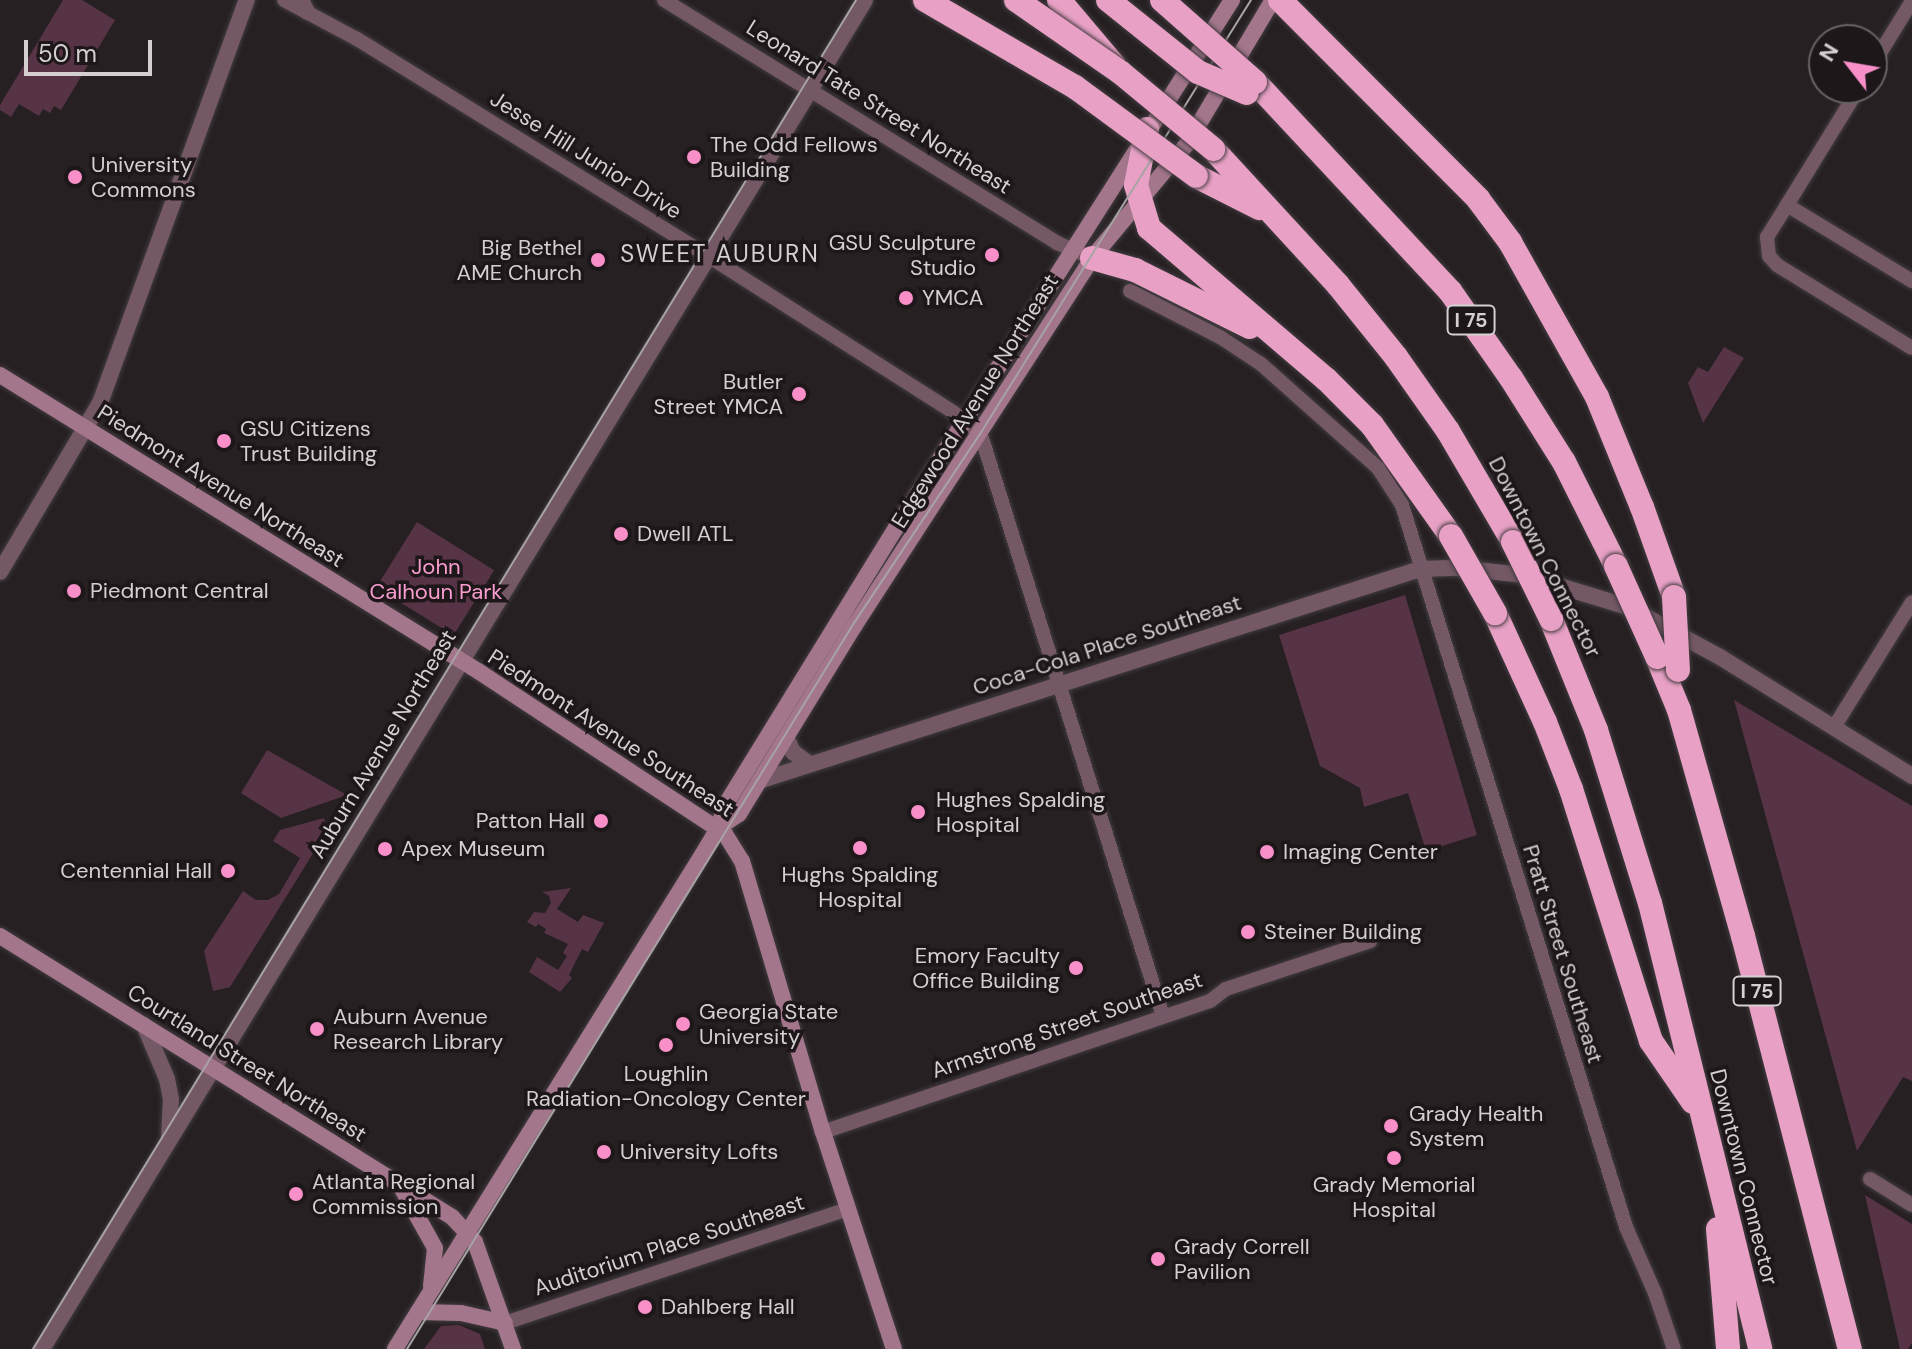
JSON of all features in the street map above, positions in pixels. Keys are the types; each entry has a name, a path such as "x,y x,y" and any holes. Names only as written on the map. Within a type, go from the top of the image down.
{"highway":[{"path":"925,0 1075,87 1196,176 1276,216"},
{"name":"Downtown Connector","path":"1016,0 1120,72 1213,149 1276,216 1396,357 1456,444 1513,542 1575,671 1621,802 1658,932 1760,1349"},
{"path":"1059,0 1120,72"},
{"path":"1108,0 1198,72 1251,87"},
{"path":"1162,0 1251,87"},
{"path":"1280,0 1478,199 1510,242 1597,397 1642,507 1674,597 1679,710"},
{"name":"I 75","path":"1251,87 1279,108 1450,291 1564,462 1616,566 1679,710 1743,936 1850,1349"},
{"path":"1147,129 1136,171 1139,203 1149,228 1326,379 1372,425 1451,536 1495,613 1535,698 1571,789 1651,1041 1702,1115"},
{"path":"1082,254 1135,270 1205,302 1292,353"},
{"path":"1715,1170 1728,1349"},
{"path":"1830,1272 1861,1349"}],"main road":[{"name":"Edgewood Avenue Northeast","path":"718,828 739,814 981,435 1082,254 1147,129 1232,0"},
{"name":"Edgewood Avenue Northeast","path":"395,1349 718,828 726,804 964,421 1082,254 1139,203 1187,144 1273,0"},
{"name":"Piedmont Avenue Northeast","path":"0,375 459,660"},
{"name":"Piedmont Avenue Southeast","path":"459,660 718,828 736,847 823,1132 894,1349"},
{"name":"Courtland Street Northeast","path":"0,936 398,1182 452,1217 467,1232"},
{"path":"398,1182 435,1248 431,1292"},
{"path":"467,1232 475,1242 513,1349"},
{"path":"418,1312 461,1313 505,1323"}],"street":[{"path":"0,572 88,429 247,0"},
{"name":"Jesse Hill Junior Drive","path":"284,0 304,6 708,256 981,435"},
{"name":"Leonard Tate Street Northeast","path":"664,0 1082,254"},
{"name":"Auburn Avenue Northeast","path":"42,1349 459,660 865,0"},
{"path":"1888,40 1912,1"},
{"path":"1849,104 1767,237 1772,260 1912,348"},
{"path":"1787,205 1912,281"},
{"name":"Pratt Street Southeast","path":"1130,291 1220,337 1261,364 1378,468 1402,505 1626,1227 1655,1293 1674,1349"},
{"path":"981,435 1163,1016"},
{"name":"Coca-Cola Place Southeast","path":"759,781 1420,569 1458,568 1511,573 1606,599 1671,628 1912,776"},
{"path":"1834,727 1912,602"},
{"path":"786,737 793,752 808,763"},
{"name":"Armstrong Street Southeast","path":"823,1132 1210,1001 1226,989 1370,941"},
{"path":"144,1025 167,1079 171,1099 169,1140"},
{"path":"1870,1179 1912,1205"},
{"name":"Auditorium Place Southeast","path":"505,1323 848,1209"}],"green space":[{"path":"63,0 82,0 115,20 61,110 54,106 50,113 43,109 39,116 19,104 11,117 0,110 0,105"},
{"path":"1724,347 1744,358 1703,423 1688,383 1698,367 1708,372"},
{"name":"John Calhoun Park","path":"417,522 494,570 453,636 376,587"},
{"path":"1405,595 1477,835 1426,851 1408,793 1364,807 1360,788 1320,766 1279,635"},
{"path":"1734,700 1912,806 1912,1081 1903,1077 1857,1151"},
{"path":"267,750 347,795 281,818 241,793"},
{"path":"324,818 327,831 230,987 213,991 204,951 243,891 256,900 268,900 279,894 300,858 273,841 280,830"},
{"path":"571,888 557,909 578,922 583,915 604,923 588,952 582,949 569,975 572,978 560,992 529,972 537,957 558,970 567,956 563,953 568,944 544,933 546,929 538,924 536,927 527,922 534,912 545,913 551,903 549,896 542,892"},
{"path":"1865,1195 1912,1224 1912,1343 1908,1349 1900,1349"},
{"path":"459,1325 480,1334 485,1349 424,1349 441,1326"}],"tram line":[{"path":"33,1349 856,0"},
{"path":"407,1349 854,623 980,434 1251,0"}],"place":[{"name":"The Odd Fellows Building","path":"694,157"},
{"name":"University Commons","path":"75,177"},
{"name":"GSU Sculpture Studio","path":"992,255"},
{"name":"Big Bethel AME Church","path":"598,260"},
{"name":"YMCA","path":"906,298"},
{"name":"Butler Street YMCA","path":"799,394"},
{"name":"GSU Citizens Trust Building","path":"224,441"},
{"name":"Dwell ATL","path":"621,534"},
{"name":"Piedmont Central","path":"74,591"},
{"name":"Hughes Spalding Hospital","path":"918,812"},
{"name":"Patton Hall","path":"601,821"},
{"name":"Hughs Spalding Hospital","path":"860,848"},
{"name":"Apex Museum","path":"385,849"},
{"name":"Imaging Center","path":"1267,852"},
{"name":"Centennial Hall","path":"228,871"},
{"name":"Steiner Building","path":"1248,932"},
{"name":"Emory Faculty Office Building","path":"1076,968"},
{"name":"Georgia State University","path":"683,1024"},
{"name":"Auburn Avenue Research Library","path":"317,1029"},
{"name":"Loughlin Radiation-Oncology Center","path":"666,1045"},
{"name":"Grady Health System","path":"1391,1126"},
{"name":"University Lofts","path":"604,1152"},
{"name":"Grady Memorial Hospital","path":"1394,1158"},
{"name":"Atlanta Regional Commission","path":"296,1194"},
{"name":"Grady Correll Pavilion","path":"1158,1259"},
{"name":"Dahlberg Hall","path":"645,1307"}],"district":[{"name":"SWEET AUBURN","path":"720,254"}]}
